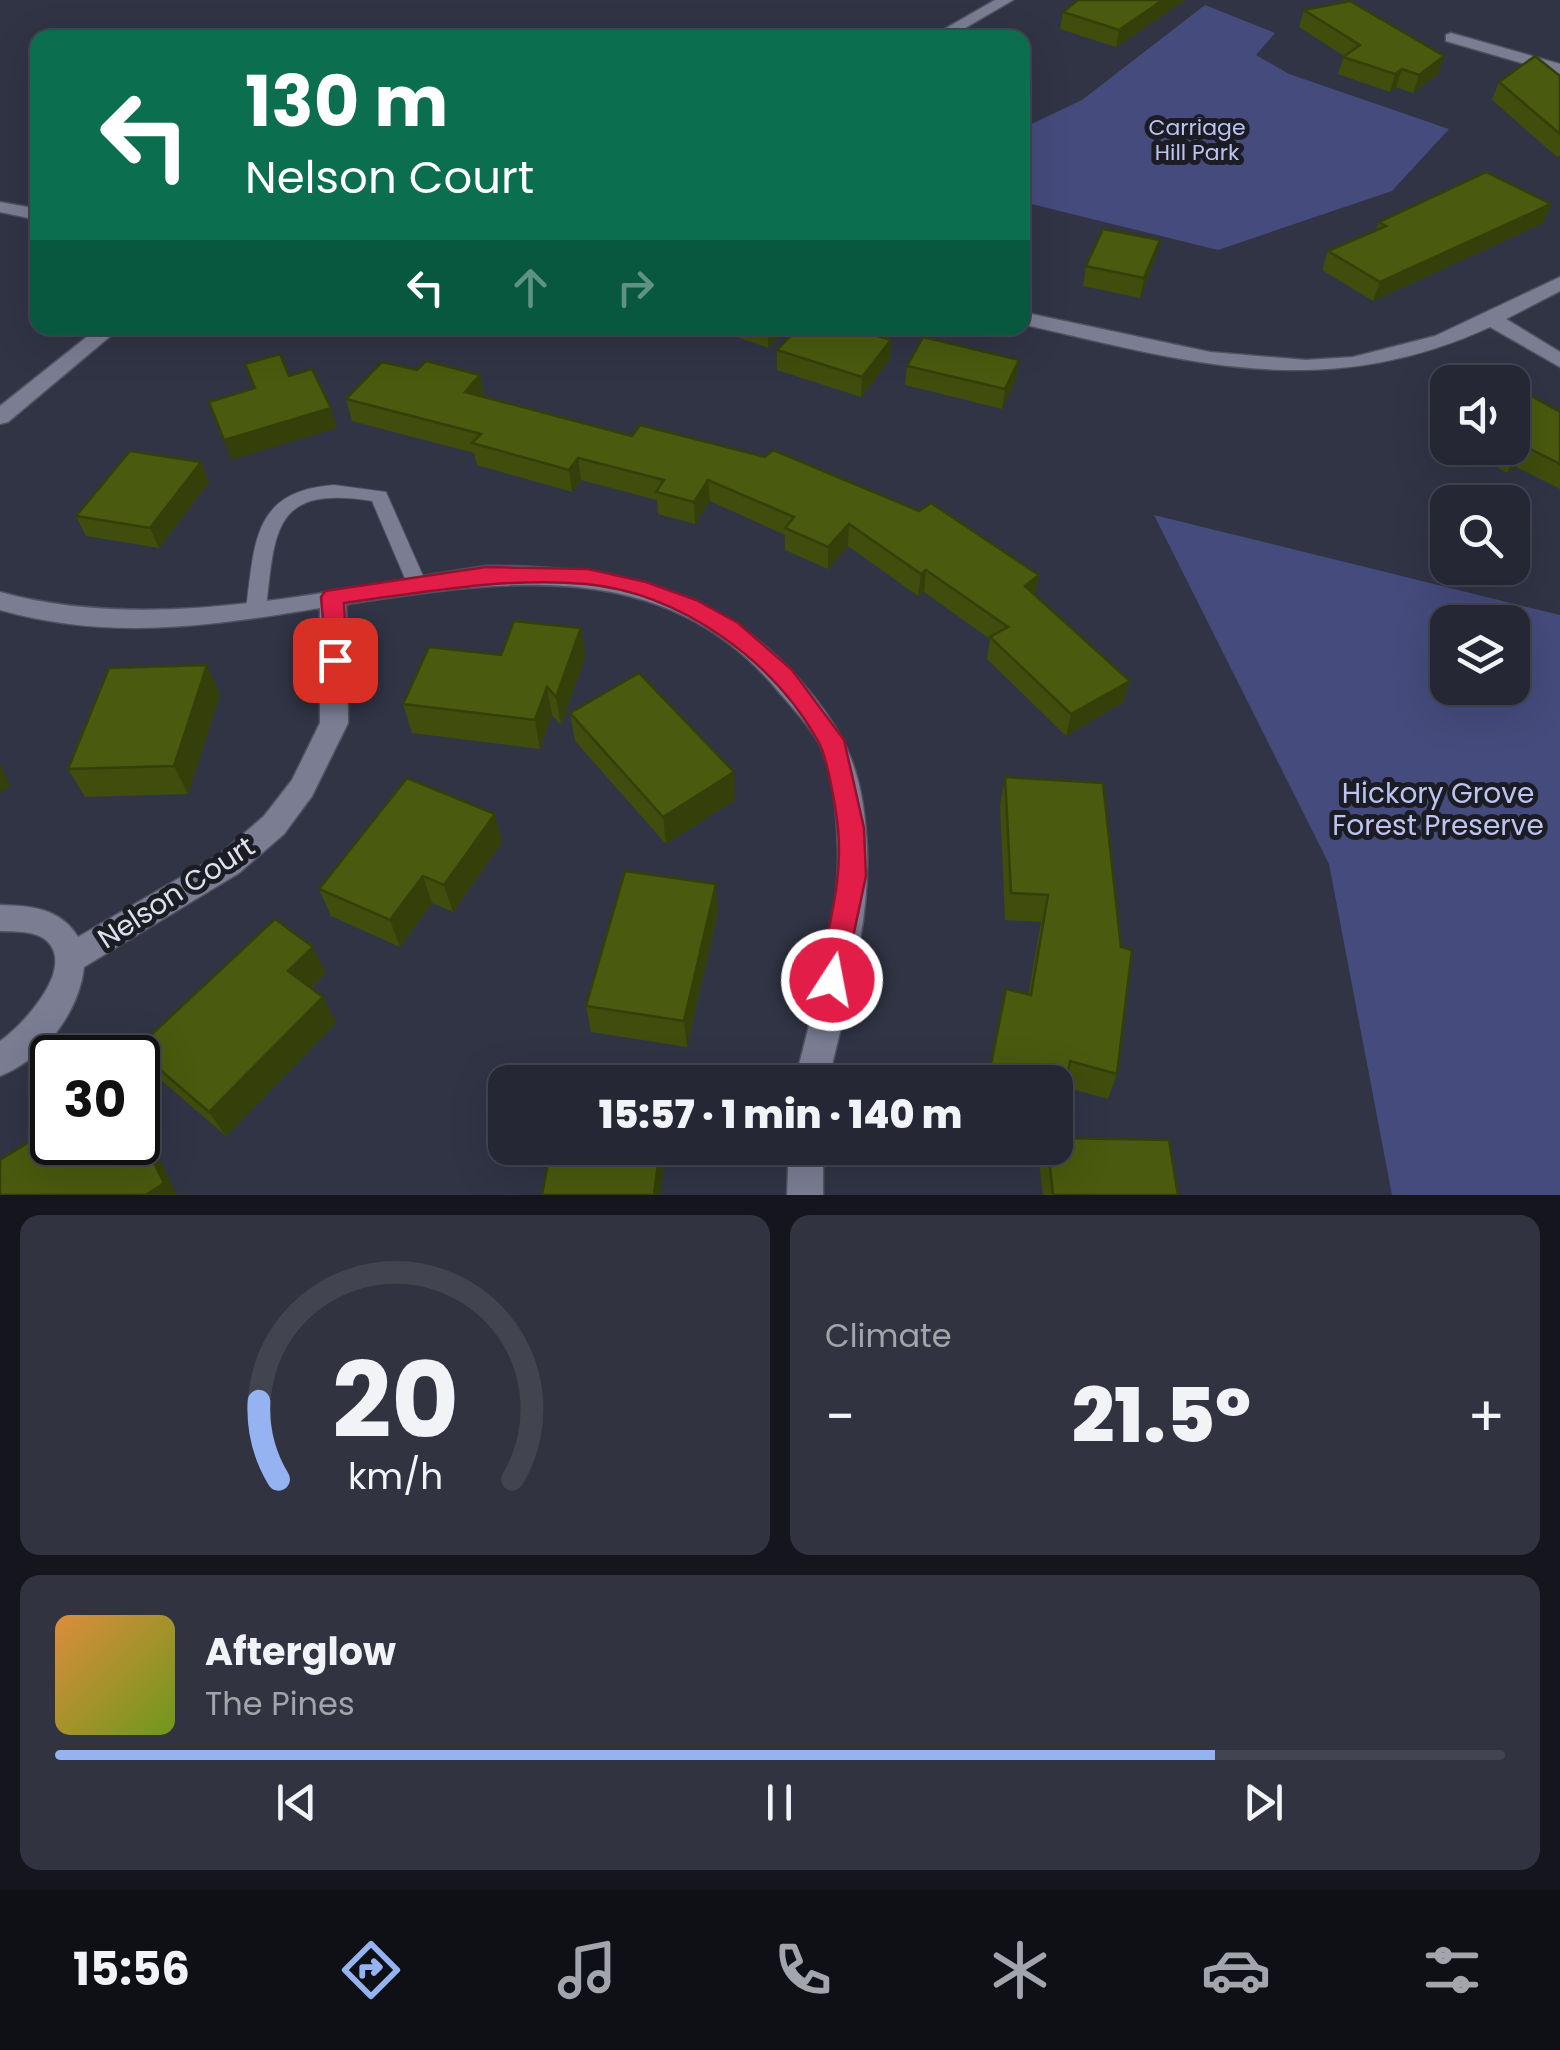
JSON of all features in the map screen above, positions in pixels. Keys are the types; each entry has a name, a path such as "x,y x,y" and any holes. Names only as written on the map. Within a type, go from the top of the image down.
{"street":[{"path":"951,30 1006,0"},
{"path":"1451,38 1560,70"},
{"path":"0,206 30,213"},
{"path":"1030,320 1216,358 1304,365 1398,355 1493,320 1560,283"},
{"path":"1493,320 1560,361"},
{"path":"0,416 101,335"},
{"path":"0,600 92,622 155,624 530,572 588,576 688,606 730,630 783,676 832,740 851,828 852,876 815,1065"},
{"name":"Nelson Court","path":"70,958 229,864 274,825 302,788 334,723 333,597"},
{"name":"Nelson Court","path":"0,918 18,916 42,922 60,935 70,958 68,990 48,1022 17,1051 0,1060"},
{"path":"805,1195 806,1165"}],"lane":[{"path":"256,609 270,524 302,494 346,490 379,496 417,585"}],"green space":[{"name":"Carriage Hill Park","path":"1205,5 1275,33 1256,55 1289,74 1449,129 1392,191 1218,250 1030,204 1030,125 1082,100"},
{"name":"Hickory Grove Forest Preserve","path":"1154,515 1519,605 1430,605 1430,705 1530,705 1530,608 1560,615 1560,1195 1392,1195 1329,864"}],"building":[{"path":"1078,0 1163,0 1119,30 1063,12"},
{"path":"1350,1 1444,56 1419,75 1402,69 1395,74 1343,57 1360,45 1304,10"},
{"path":"1535,56 1560,76 1560,134 1499,82"},
{"path":"1486,172 1551,204 1380,282 1328,251 1386,226 1379,222"},
{"path":"1103,229 1160,240 1144,278 1086,266"},
{"path":"791,335 875,335 891,340 862,377 777,350"},
{"path":"923,337 1019,360 1005,389 907,366"},
{"path":"280,354 289,376 312,369 331,408 224,440 209,402 255,388 245,364"},
{"path":"426,361 480,375 465,392 632,436 640,425 765,457 773,450 919,511 931,503 1039,575 1025,586 1130,681 1071,714 990,637 1008,627 926,570 921,574 849,524 828,547 785,528 794,517 708,480 694,502 656,492 664,480 578,458 569,470 472,443 481,434 346,399 382,362 417,370"},
{"path":"1530,395 1560,412 1560,464 1530,449"},
{"path":"130,451 201,462 150,528 76,516"},
{"path":"514,621 581,628 556,697 547,687 535,720 403,704 429,647 501,655"},
{"path":"207,665 174,766 68,769 109,668"},
{"path":"639,673 734,772 663,817 570,713"},
{"path":"1005,777 1103,783 1121,947 1132,950 1117,1074 1070,1061 1069,1065 991,1065 1006,989 1031,995 1048,895 1011,893"},
{"path":"407,778 495,814 444,885 423,876 390,920 319,889"},
{"path":"625,871 716,884 684,1021 586,1006"},
{"path":"275,919 313,947 288,971 323,997 209,1112 160,1070 160,1035 151,1035"},
{"path":"1073,1138 1169,1140 1178,1195 1053,1195 1050,1165 1073,1165"},
{"path":"30,1142 30,1165 155,1165 164,1183 146,1195 0,1195 0,1160"},
{"path":"548,1165 658,1165 654,1195 542,1195"}],"route":[{"path":"335,660 333,597 486,575 530,572 588,576 662,595 730,630 783,676 832,740 851,828 852,876 832,980"}]}
